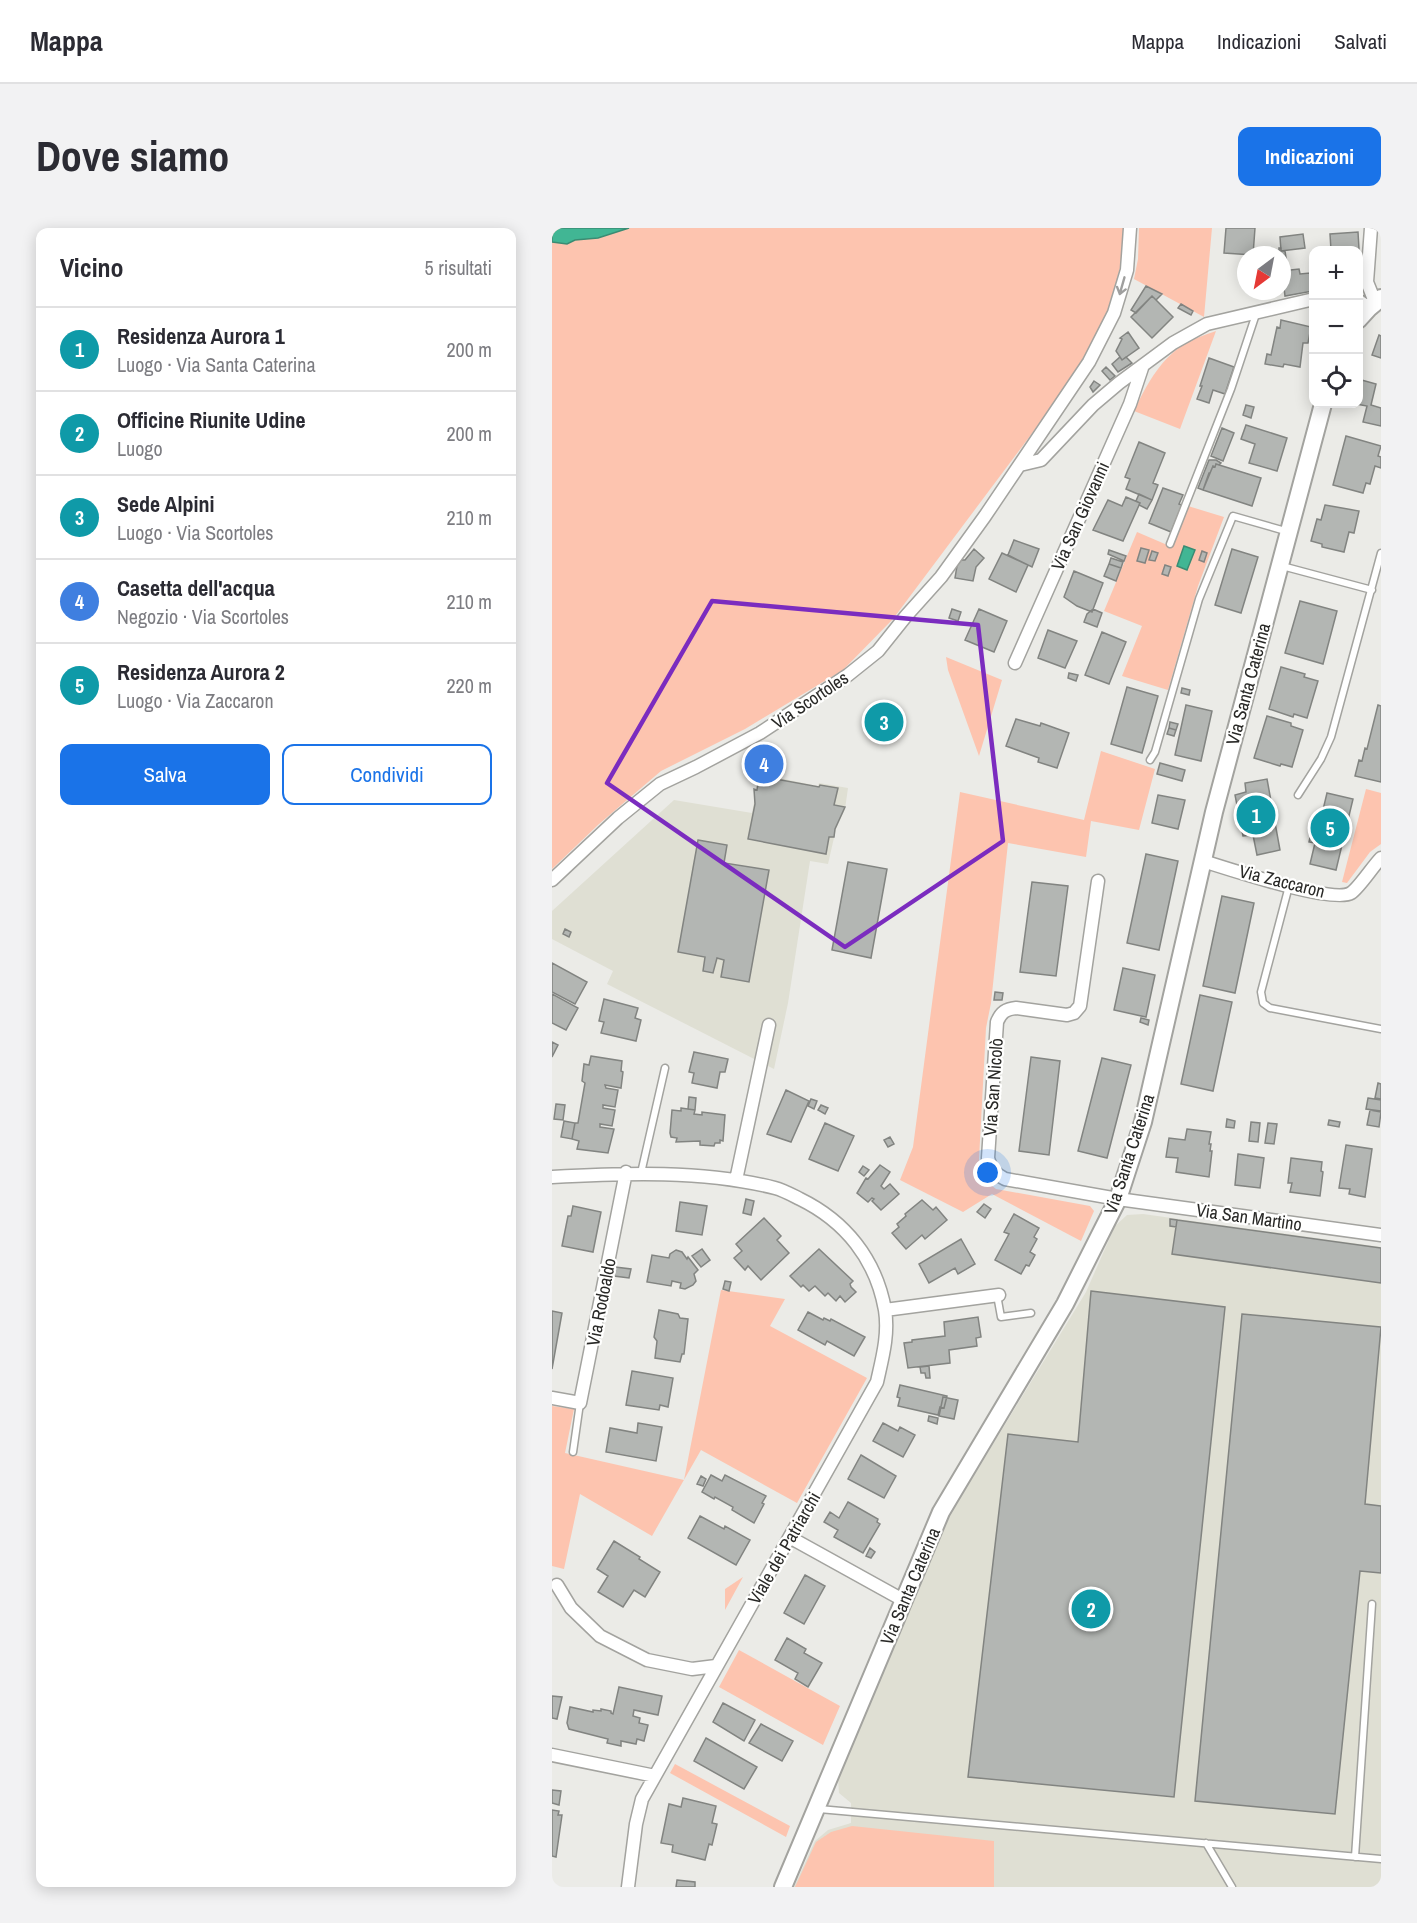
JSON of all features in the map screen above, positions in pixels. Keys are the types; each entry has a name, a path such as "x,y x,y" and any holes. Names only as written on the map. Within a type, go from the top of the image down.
{"street":[{"name":"Via Scortoles","path":"552,880 618,818 660,784 760,733 841,680 878,651 941,578 1089,362 1114,313 1127,270 1130,228"},
{"path":"1368,305 1367,282 1371,228"},
{"path":"1020,465 1041,460 1093,405 1173,343 1207,324 1309,301"},
{"name":"Via San Giovanni","path":"1015,663 1131,404 1142,368"},
{"name":"Via Santa Caterina","path":"783,1887 941,1512 1065,1304 1118,1199 1143,1122 1214,812 1322,408"},
{"name":"Via Zaccaron","path":"1203,861 1289,886 1341,895 1351,893 1381,858"},
{"name":"Via San Nicolò","path":"1098,880 1080,1006 1074,1013 1067,1015 1016,1008 1008,1009 1000,1014 997,1022 988,1158 991,1168 1005,1179 1118,1199"},
{"path":"736,1180 770,1025"},
{"name":"Viale dei Patriarchi","path":"552,1177 626,1172 736,1180 777,1188 820,1209 849,1233 871,1266 885,1310 885,1344 877,1382 642,1800 627,1887"},
{"name":"Via Rodoaldo","path":"580,1403 626,1172"},
{"name":"Via San Martino","path":"1118,1199 1381,1235"},
{"path":"885,1310 998,1295"},
{"path":"552,1398 580,1403"},
{"path":"791,1538 903,1600"},
{"path":"557,1585 571,1608 600,1636 647,1660 692,1669 716,1666"},
{"path":"552,1755 655,1776"}],"lane":[{"path":"1170,544 1231,389 1257,311"},
{"path":"1150,760 1155,752 1198,599 1233,516 1289,532"},
{"path":"1298,795 1321,759 1331,737 1381,553"},
{"path":"1280,565 1372,590"},
{"path":"1289,886 1261,992 1263,1002 1270,1008 1381,1029"},
{"path":"640,1173 665,1068"},
{"path":"998,1295 1001,1317 1031,1313"},
{"path":"573,1452 580,1403"},
{"path":"1354,1857 1372,1604"},
{"path":"815,1809 1381,1859"},
{"path":"1206,1843 1232,1887"}],"highlighted area":[{"path":"712,601 978,625 1003,841 845,947 607,783"}],"shaded area":[{"path":"552,228 1124,228 1122,261 1108,311 1084,359 1033,432 893,619 843,670 745,729 661,771 599,824 552,869"},
{"path":"552,228 629,228 598,238 575,240 567,244 552,242"},
{"path":"1139,228 1212,228 1204,317 1134,279 1138,259"},
{"path":"1216,331 1180,429 1134,411 1153,376 1173,353 1189,341"},
{"path":"1188,506 1224,517 1198,586 1168,690 1122,676 1142,626 1104,611 1137,532 1172,547"},
{"path":"1184,546 1195,550 1187,570 1177,566"},
{"path":"946,657 1002,680 979,756 948,670"},
{"path":"1101,751 1155,769 1139,830 1091,821 1086,857 1008,843 991,1003 986,1028 979,1159 984,1176 996,1189 1090,1206 1094,1211 1081,1241 992,1194 963,1212 900,1180 913,1147 960,792 1084,820"},
{"path":"759,774 818,786 819,783 848,788 845,809 836,829 828,864 810,861 788,1003 774,1069 607,984 613,971 552,939 552,911 674,800 752,813"},
{"path":"1366,789 1381,793 1381,844 1370,852 1347,883 1342,882"},
{"path":"1143,1214 1381,1247 1381,1887 794,1887 815,1841 828,1830 851,1823 851,1803 839,1793 838,1777 951,1513 1086,1292 1115,1226 1127,1215"},
{"path":"721,1290 785,1299 770,1326 867,1378 797,1503 701,1450 684,1480"},
{"path":"552,1406 574,1409 565,1453 684,1480 652,1536 580,1494 564,1569 552,1566"},
{"path":"743,1577 725,1610 725,1589"},
{"path":"739,1650 840,1706 823,1745 719,1687"},
{"path":"675,1764 790,1826 786,1837 670,1773"},
{"path":"852,1826 994,1841 994,1887 795,1887 816,1842 831,1832"}],"building":[{"path":"1226,228 1255,228 1254,246 1237,246 1237,254 1224,253"},
{"path":"1358,232 1359,246 1331,246 1330,234"},
{"path":"1303,234 1305,248 1291,250 1291,246 1281,246 1280,237"},
{"path":"1299,269 1300,274 1309,273 1309,292 1291,295 1291,270"},
{"path":"1146,286 1162,294 1156,300 1152,296 1136,313 1131,310"},
{"path":"1152,296 1173,317 1152,338 1131,317"},
{"path":"1181,304 1193,311 1191,315 1178,308"},
{"path":"1281,320 1309,327 1308,343 1303,343 1300,367 1265,364 1267,354 1271,355 1277,327 1280,328"},
{"path":"1128,332 1139,348 1122,360 1116,351 1122,339 1120,338"},
{"path":"1379,335 1381,336 1381,358 1372,355"},
{"path":"1120,357 1122,360 1126,357 1132,363 1118,372 1112,364"},
{"path":"1209,358 1234,367 1225,394 1213,390 1209,403 1197,399"},
{"path":"1106,367 1115,376 1110,380 1102,371"},
{"path":"1363,380 1376,384 1371,405 1381,408 1381,426 1363,422 1367,406 1363,405"},
{"path":"1094,381 1100,385 1093,392 1090,387"},
{"path":"1246,405 1254,407 1251,418 1243,415"},
{"path":"1246,425 1287,438 1277,471 1249,463 1255,444 1241,439"},
{"path":"1222,428 1234,433 1223,461 1211,456"},
{"path":"1346,436 1381,446 1378,456 1381,457 1381,468 1375,466 1370,484 1366,483 1363,493 1333,485"},
{"path":"1139,442 1165,453 1153,483 1158,485 1152,500 1126,489 1130,479 1125,477"},
{"path":"1209,460 1221,463 1213,466 1203,490 1198,488"},
{"path":"1216,464 1261,478 1252,506 1203,490 1209,473"},
{"path":"1163,488 1183,495 1179,504 1182,505 1171,532 1149,523"},
{"path":"1139,494 1152,500 1147,509 1136,501"},
{"path":"1126,497 1140,503 1123,541 1093,530 1108,500 1122,506"},
{"path":"1325,505 1359,511 1354,533 1349,532 1344,552 1322,547 1322,544 1311,541 1317,519 1321,520"},
{"path":"1014,540 1039,549 1032,567 1008,555"},
{"path":"1141,548 1149,550 1145,563 1137,561"},
{"path":"974,549 984,558 976,567 973,581 955,578 958,560 965,560"},
{"path":"1232,549 1258,557 1241,613 1215,605"},
{"path":"1109,550 1126,556 1124,561 1108,554"},
{"path":"1152,551 1158,553 1155,561 1149,560"},
{"path":"1202,551 1207,553 1204,562 1199,560"},
{"path":"1002,553 1028,565 1016,592 989,579"},
{"path":"1111,558 1123,562 1121,568 1109,564"},
{"path":"1109,564 1121,568 1116,581 1104,576"},
{"path":"1165,565 1171,567 1168,576 1162,574"},
{"path":"1074,571 1103,583 1092,612 1064,597"},
{"path":"1300,601 1337,611 1323,664 1285,653"},
{"path":"952,609 961,612 958,621 949,618"},
{"path":"979,609 1007,621 994,652 965,640"},
{"path":"1093,609 1102,613 1097,627 1084,622 1087,614"},
{"path":"1048,630 1077,641 1065,668 1038,658"},
{"path":"1102,632 1126,642 1109,684 1085,675"},
{"path":"1281,667 1305,674 1304,677 1318,681 1307,718 1294,714 1293,717 1269,709"},
{"path":"1069,673 1078,675 1076,681 1068,678"},
{"path":"1127,687 1158,696 1142,753 1111,744"},
{"path":"1182,688 1190,690 1189,695 1181,693"},
{"path":"877,704 895,706 891,741 872,738"},
{"path":"1186,705 1212,711 1201,761 1175,755"},
{"path":"1378,705 1381,706 1381,782 1355,776 1359,760 1362,761 1365,748 1367,749"},
{"path":"1267,716 1291,723 1291,726 1303,730 1292,767 1254,758"},
{"path":"1016,719 1040,726 1041,723 1069,733 1057,768 1038,762 1039,758 1006,746"},
{"path":"1170,722 1178,724 1176,730 1169,728"},
{"path":"1169,728 1176,730 1174,736 1167,734"},
{"path":"1160,763 1185,770 1182,781 1157,774"},
{"path":"759,776 819,787 820,785 838,788 834,805 845,807 835,829 834,837 829,837 826,854 748,839 755,804 754,789 757,790"},
{"path":"1267,779 1280,850 1257,855 1253,835 1243,836 1235,795 1246,792 1245,783"},
{"path":"1327,793 1353,799 1336,870 1310,864 1315,843 1309,842 1316,812 1322,814"},
{"path":"1158,795 1185,800 1178,829 1152,823"},
{"path":"698,840 727,845 724,863 769,870 749,982 721,977 724,960 717,958 713,973 703,971 705,957 678,952"},
{"path":"1146,854 1178,861 1159,950 1127,943"},
{"path":"848,862 887,869 871,958 832,950"},
{"path":"1032,882 1068,886 1056,976 1020,972"},
{"path":"1222,896 1254,903 1235,993 1203,986"},
{"path":"565,929 571,932 569,937 563,934"},
{"path":"552,963 587,982 575,1004 552,992"},
{"path":"1123,968 1155,975 1146,1017 1114,1010"},
{"path":"995,992 1003,993 1002,1000 994,1000"},
{"path":"552,994 578,1008 566,1030 552,1023"},
{"path":"1200,995 1232,1002 1213,1091 1181,1084"},
{"path":"604,999 638,1008 635,1018 641,1020 636,1041 601,1033 604,1022 599,1021"},
{"path":"1141,1018 1149,1020 1148,1025 1140,1022"},
{"path":"552,1042 558,1045 552,1057"},
{"path":"694,1052 728,1059 725,1072 720,1072 717,1088 692,1083 694,1073 689,1072"},
{"path":"591,1056 622,1061 621,1088 605,1085 606,1088 618,1090 615,1107 603,1105 603,1108 615,1110 612,1126 600,1124 600,1127 614,1129 608,1153 577,1149 579,1141 572,1139 575,1123 578,1123 585,1083 582,1081 584,1064 589,1065"},
{"path":"1031,1057 1060,1061 1049,1155 1019,1151"},
{"path":"1102,1058 1131,1065 1107,1158 1078,1151"},
{"path":"1378,1083 1381,1084 1381,1099 1375,1098"},
{"path":"786,1090 809,1101 791,1142 767,1134"},
{"path":"689,1097 696,1098 695,1110 688,1109"},
{"path":"1368,1098 1381,1100 1381,1111 1366,1109"},
{"path":"811,1099 817,1101 814,1109 808,1106"},
{"path":"556,1104 565,1105 563,1120 554,1119"},
{"path":"821,1105 828,1108 825,1114 818,1110"},
{"path":"681,1108 695,1110 694,1114 702,1115 702,1112 725,1115 723,1141 720,1140 720,1143 715,1143 714,1146 700,1145 700,1141 676,1142 677,1138 671,1137 670,1133 672,1110 681,1111"},
{"path":"1370,1110 1381,1112 1379,1127 1367,1125"},
{"path":"1227,1119 1235,1121 1234,1128 1226,1127"},
{"path":"1329,1120 1340,1122 1339,1127 1328,1125"},
{"path":"564,1121 575,1123 572,1139 561,1137"},
{"path":"1251,1122 1260,1123 1258,1142 1249,1141"},
{"path":"825,1123 854,1136 838,1171 809,1159"},
{"path":"1268,1123 1277,1124 1274,1144 1265,1143"},
{"path":"1187,1129 1211,1132 1209,1144 1211,1144 1210,1151 1212,1151 1209,1177 1176,1172 1178,1158 1166,1157 1169,1138 1185,1140"},
{"path":"890,1137 894,1144 888,1147 884,1140"},
{"path":"1346,1145 1372,1149 1365,1197 1349,1194 1350,1189 1339,1188"},
{"path":"1238,1154 1264,1158 1260,1188 1235,1185"},
{"path":"1291,1158 1322,1162 1320,1196 1290,1192 1292,1183 1288,1183"},
{"path":"880,1165 890,1172 881,1186 884,1189 890,1184 899,1194 881,1210 872,1201 874,1199 868,1202 857,1193 866,1178 868,1179"},
{"path":"863,1166 869,1170 864,1176 859,1172"},
{"path":"746,1199 754,1201 751,1215 743,1213"},
{"path":"922,1200 933,1210 936,1207 947,1220 925,1239 922,1235 906,1249 892,1233 899,1227 897,1224 906,1216 905,1214"},
{"path":"680,1202 707,1206 702,1235 676,1231"},
{"path":"984,1204 991,1209 985,1218 977,1212"},
{"path":"573,1206 601,1212 593,1252 562,1246 568,1216 571,1216"},
{"path":"1014,1214 1039,1228 1034,1237 1037,1239 1030,1252 1035,1255 1021,1274 995,1260 1009,1234 1004,1232"},
{"path":"764,1218 781,1236 777,1240 789,1253 761,1280 748,1266 745,1270 734,1258 742,1251 736,1244"},
{"path":"1170,1219 1177,1220 1176,1227 1170,1226"},
{"path":"1177,1220 1381,1248 1381,1283 1172,1254"},
{"path":"961,1239 975,1264 958,1274 955,1268 929,1283 919,1264"},
{"path":"702,1249 710,1260 701,1267 692,1256"},
{"path":"819,1249 853,1281 850,1284 856,1292 845,1302 840,1296 836,1301 828,1293 825,1296 815,1286 809,1291 803,1285 801,1287 790,1276"},
{"path":"676,1250 682,1252 687,1259 688,1257 698,1270 694,1274 696,1281 693,1285 685,1289 680,1288 681,1283 672,1281 671,1286 647,1282 652,1255 669,1258 670,1254"},
{"path":"615,1267 631,1269 629,1278 614,1276"},
{"path":"725,1281 731,1282 729,1291 723,1289"},
{"path":"1091,1291 1225,1307 1174,1797 968,1777 1008,1434 1078,1442"},
{"path":"659,1310 678,1314 680,1318 688,1319 684,1354 680,1362 655,1358 657,1341 654,1337"},
{"path":"552,1311 562,1313 552,1369"},
{"path":"808,1312 823,1320 824,1318 830,1321 831,1319 865,1337 854,1356 827,1341 825,1345 798,1330"},
{"path":"1242,1314 1381,1327 1365,1504 1381,1506 1381,1573 1360,1571 1335,1814 1195,1801"},
{"path":"978,1317 981,1337 976,1338 977,1346 949,1350 950,1363 908,1368 904,1343 945,1336 944,1322"},
{"path":"929,1366 930,1378 926,1378 925,1373 921,1373 920,1367"},
{"path":"632,1371 673,1378 668,1407 660,1405 659,1410 626,1405"},
{"path":"900,1385 947,1396 944,1408 940,1407 938,1415 898,1406 900,1398 897,1397"},
{"path":"943,1397 958,1400 954,1419 939,1416"},
{"path":"929,1416 938,1418 937,1424 928,1421"},
{"path":"638,1423 662,1427 656,1461 606,1452 610,1428 637,1433"},
{"path":"883,1423 898,1431 900,1427 915,1435 903,1457 873,1441"},
{"path":"861,1455 896,1476 884,1498 848,1479"},
{"path":"711,1475 722,1481 725,1475 766,1496 754,1523 732,1510 733,1507 702,1492"},
{"path":"701,1476 706,1479 703,1486 697,1484"},
{"path":"848,1502 878,1519 877,1522 880,1524 863,1553 834,1537 838,1530 824,1522 830,1512 839,1518"},
{"path":"700,1516 724,1529 725,1526 750,1540 736,1565 688,1538"},
{"path":"614,1541 660,1572 645,1597 634,1590 623,1607 598,1592 608,1576 597,1569"},
{"path":"870,1548 875,1552 871,1558 866,1556"},
{"path":"805,1575 825,1586 804,1624 784,1613"},
{"path":"787,1638 806,1649 804,1653 822,1663 808,1687 795,1679 798,1673 775,1660"},
{"path":"619,1687 662,1696 658,1715 634,1710 633,1716 640,1718 639,1723 648,1725 644,1741 637,1739 636,1744 621,1741 621,1746 607,1743 608,1739 569,1729 567,1723 570,1707 593,1712 593,1710 601,1711 601,1709 611,1711 613,1714"},
{"path":"552,1696 562,1697 557,1719 552,1718"},
{"path":"723,1703 755,1720 744,1741 713,1722"},
{"path":"761,1724 793,1741 782,1761 749,1743"},
{"path":"706,1738 757,1767 744,1789 694,1761"},
{"path":"552,1790 561,1791 559,1805 552,1803"},
{"path":"683,1798 716,1806 712,1823 717,1824 712,1845 709,1844 705,1860 672,1852 673,1845 661,1843 669,1804 681,1807"},
{"path":"552,1810 559,1811 558,1815 562,1815 556,1857 552,1856"},
{"path":"677,1880 695,1882 695,1887 676,1887"}],"place":[{"name":"Sede Alpini","path":"884,722"},
{"name":"Casetta dell'acqua","path":"764,764"},
{"name":"Residenza Aurora 1","path":"1256,815"},
{"name":"Residenza Aurora 2","path":"1330,828"},
{"name":"Officine Riunite Udine","path":"1091,1609"}]}
